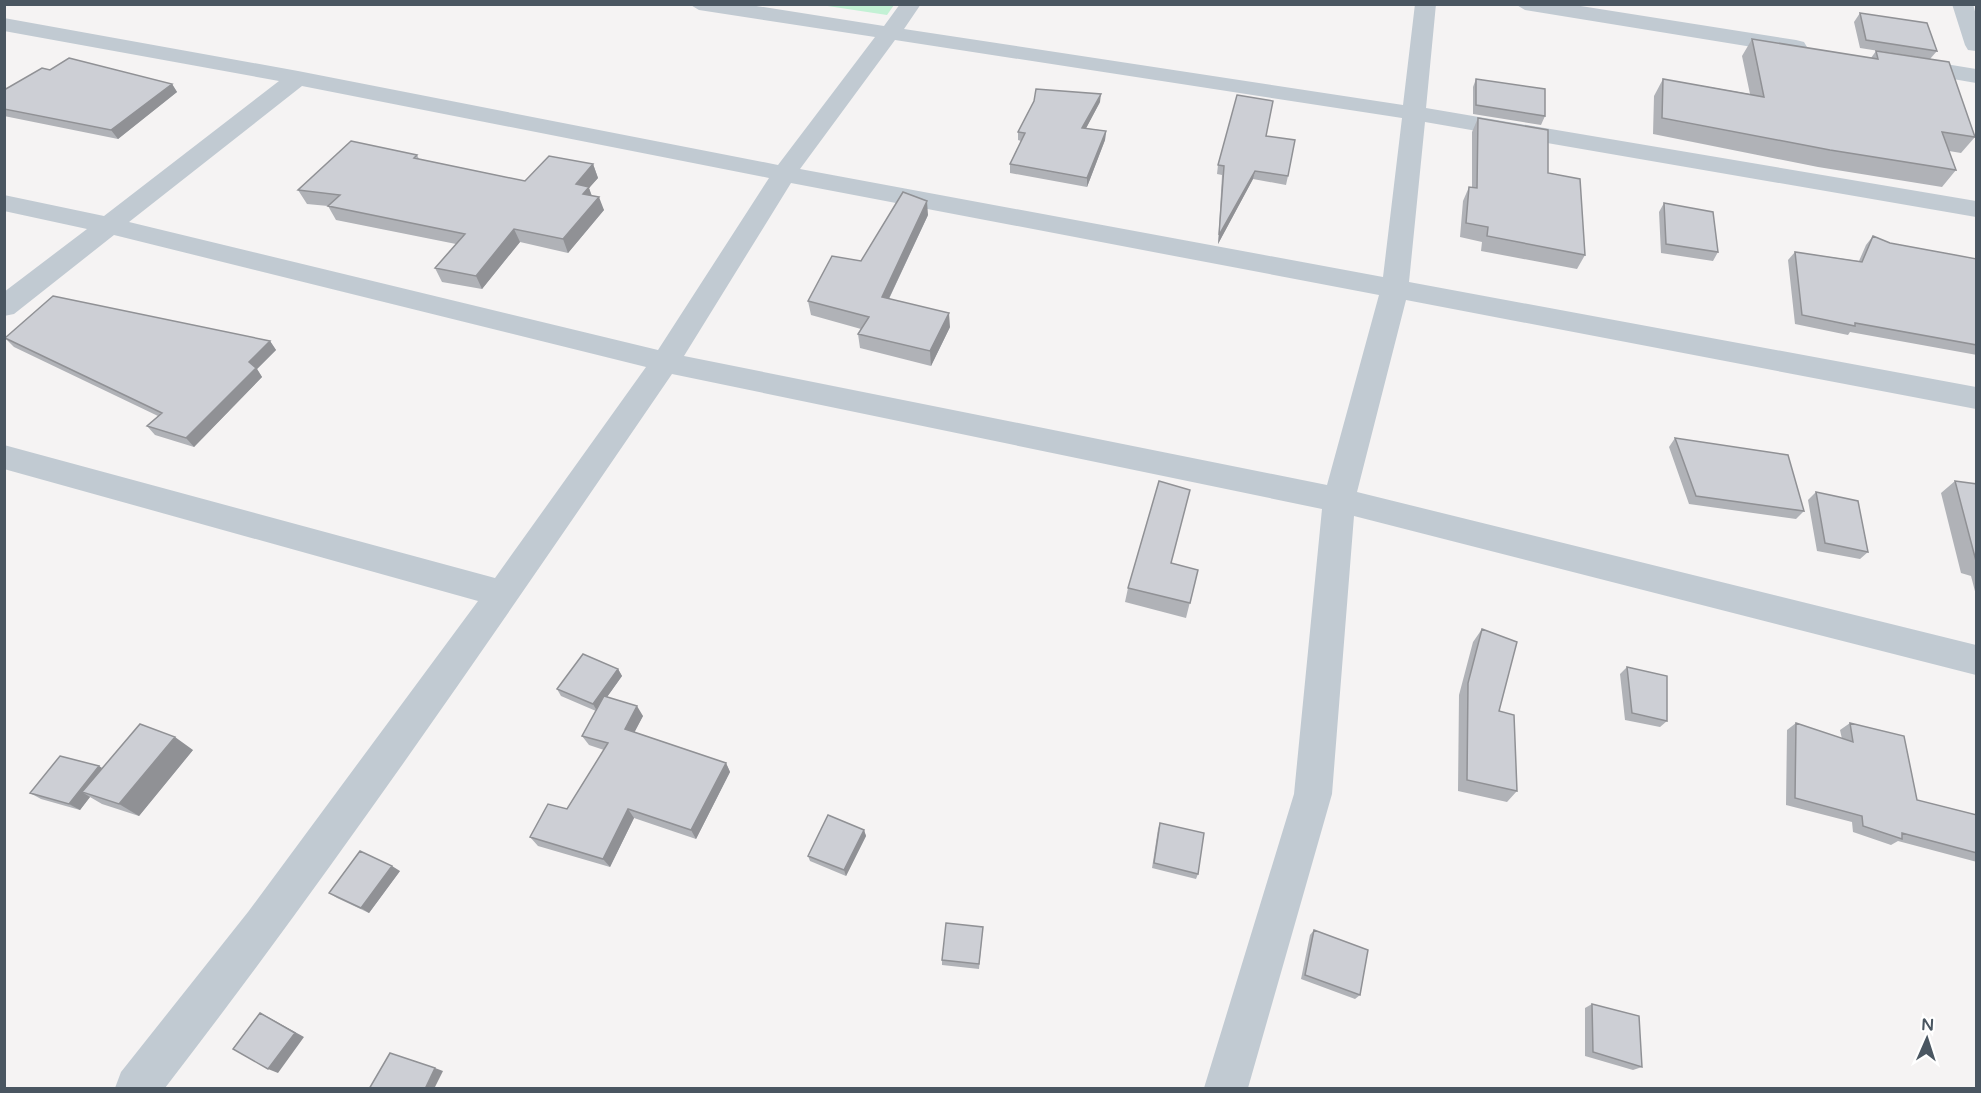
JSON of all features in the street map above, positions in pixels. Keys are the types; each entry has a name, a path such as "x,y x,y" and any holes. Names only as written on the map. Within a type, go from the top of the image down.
{"street":[{"path":"699,4 1413,113 1977,209"},
{"path":"137,1089 263,927 503,594 664,362 784,174 911,4"},
{"path":"1226,1089 1313,794 1339,500 1395,288 1426,4"},
{"path":"1525,4 1814,50"},
{"path":"1962,4 1977,45"},
{"path":"4,24 298,78 784,174 1977,398"},
{"path":"1884,62 1977,76"},
{"path":"4,307 298,78"},
{"path":"4,202 107,225 664,362 1339,500 1977,660"},
{"path":"4,457 503,594"}],"green space":[{"path":"894,4 887,15 821,5"}],"building":[{"path":"1860,13 1927,23 1937,51 1866,40"},
{"path":"1752,39 1878,59 1876,51 1949,62 1975,137 1942,132 1956,170 1830,150 1662,118 1663,79 1764,97"},
{"path":"69,58 172,84 111,130 4,109 4,90 42,68 50,70"},
{"path":"1476,79 1545,89 1545,116 1476,105"},
{"path":"1036,89 1101,94 1082,128 1106,131 1087,178 1010,164 1025,133 1018,132 1034,101"},
{"path":"1237,95 1273,101 1266,136 1295,140 1288,176 1255,171 1219,235 1224,166 1218,165"},
{"path":"1478,118 1548,130 1548,173 1580,179 1585,255 1487,236 1488,227 1466,223 1469,187 1477,188"},
{"path":"351,141 417,155 414,158 525,181 549,156 593,164 576,184 589,187 583,194 599,197 563,239 514,229 476,276 435,268 465,234 328,206 340,195 298,190"},
{"path":"903,192 927,201 882,297 949,313 930,351 858,334 869,317 808,301 832,256 861,261"},
{"path":"1664,203 1713,212 1718,252 1666,244"},
{"path":"1873,236 1890,243 1977,259 1977,345 1855,323 1855,326 1802,315 1795,252 1862,262"},
{"path":"53,296 270,341 249,362 256,368 186,438 147,426 162,413 5,338"},
{"path":"1675,438 1788,455 1804,511 1696,496"},
{"path":"1159,481 1190,490 1171,563 1198,570 1190,603 1128,588"},
{"path":"1955,481 1977,484 1977,561 1976,561"},
{"path":"1816,492 1858,501 1868,552 1825,543"},
{"path":"1482,629 1517,642 1499,711 1514,715 1517,791 1467,780 1468,683"},
{"path":"583,654 618,669 593,704 557,689"},
{"path":"1627,667 1667,676 1667,721 1632,713"},
{"path":"604,696 637,706 625,729 726,763 691,830 628,809 603,859 530,837 548,804 567,809 608,743 582,736"},
{"path":"1796,723 1853,742 1850,723 1904,736 1917,800 1977,815 1977,853 1902,833 1902,839 1863,826 1862,816 1795,798"},
{"path":"140,724 175,737 119,804 82,792"},
{"path":"60,756 99,766 69,804 30,793"},
{"path":"828,815 864,830 844,870 808,856"},
{"path":"1160,823 1204,833 1198,874 1154,863"},
{"path":"360,851 392,866 361,908 329,893"},
{"path":"946,923 983,927 979,964 942,960"},
{"path":"1314,930 1368,950 1360,995 1305,975"},
{"path":"1592,1004 1639,1016 1642,1067 1593,1052"},
{"path":"260,1013 295,1033 268,1069 233,1049"},
{"path":"390,1053 435,1068 425,1089 369,1089"}]}
